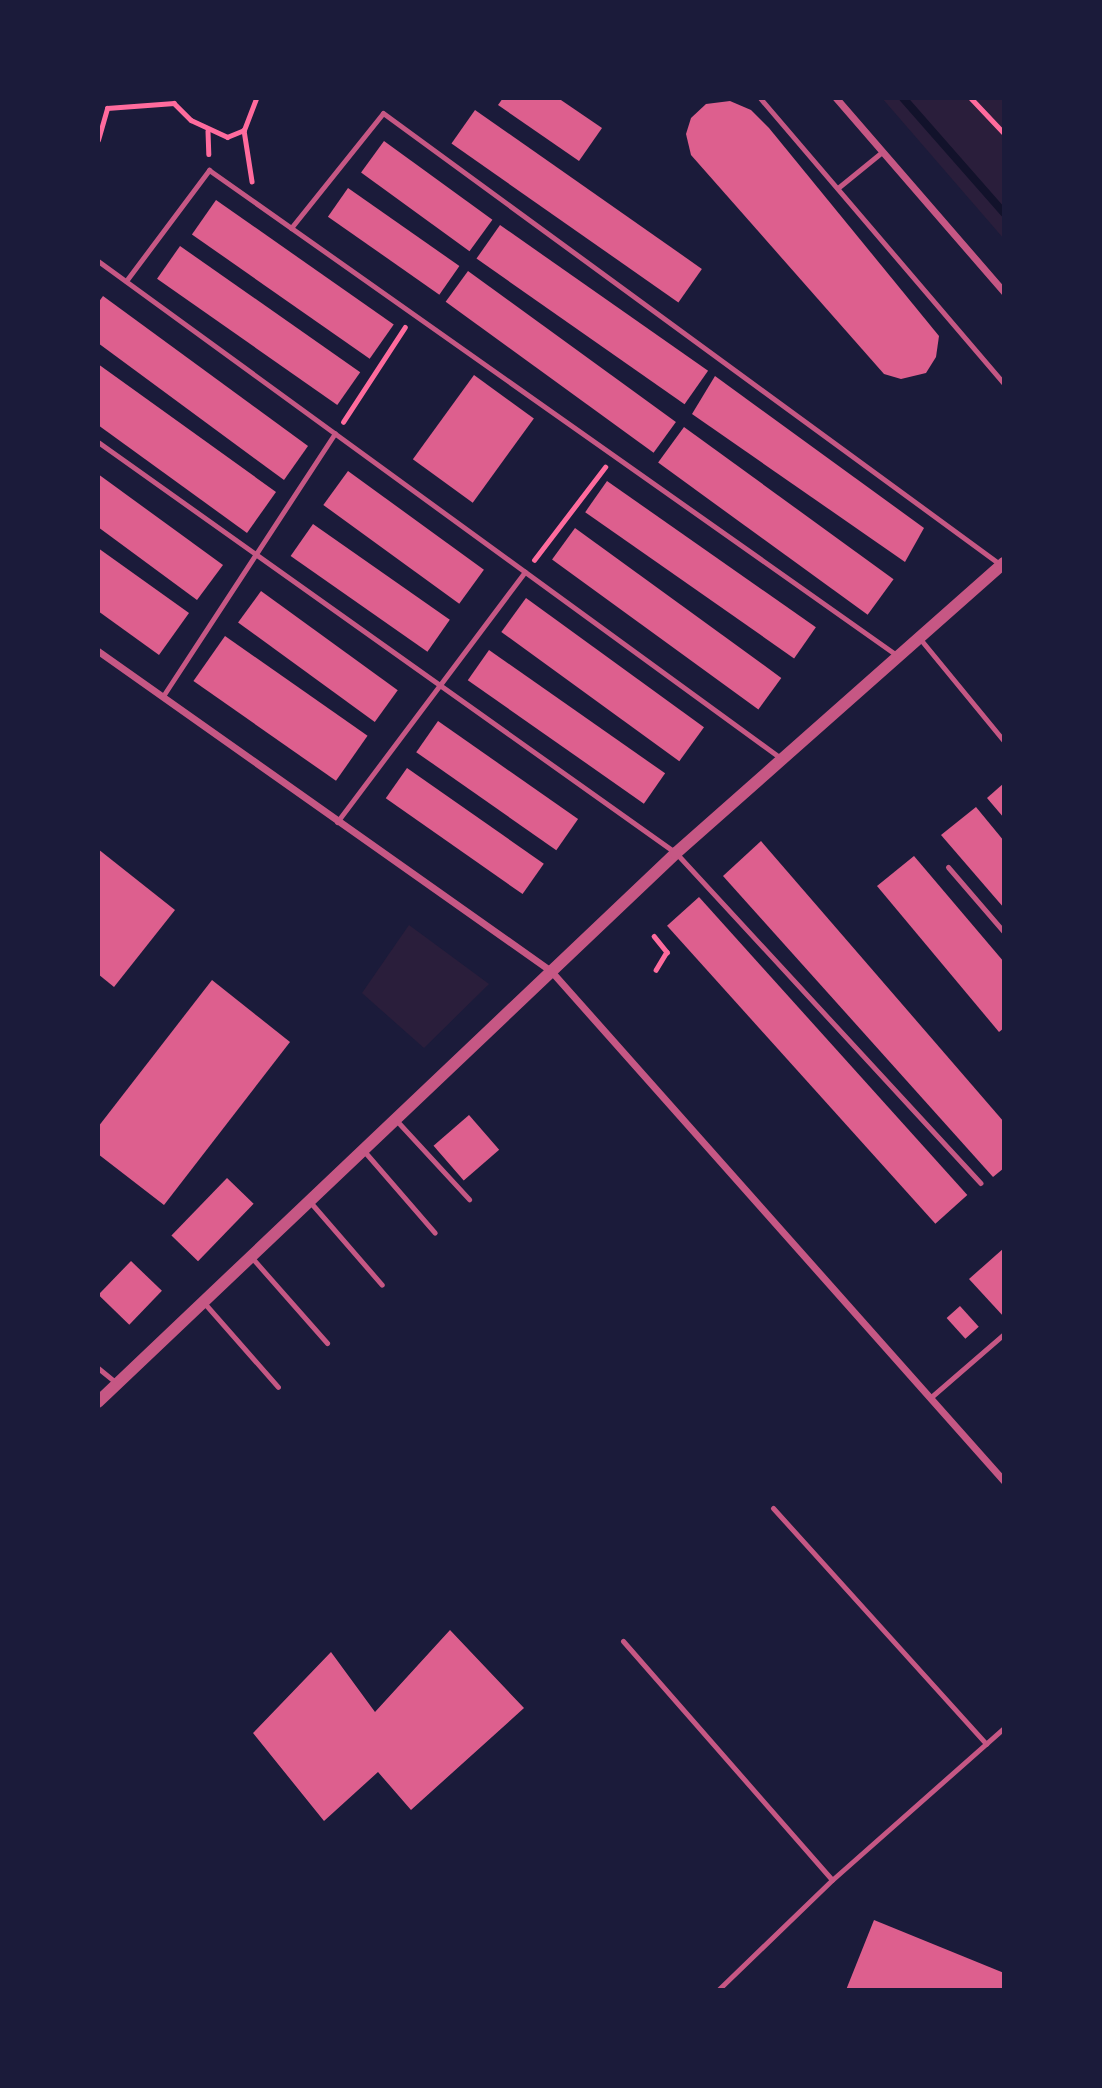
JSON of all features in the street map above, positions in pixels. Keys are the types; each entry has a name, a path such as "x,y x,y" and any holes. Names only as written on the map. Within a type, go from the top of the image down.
{"street":[{"path":"836,98 1004,292"},
{"path":"98,1402 206,1305 676,853 900,658 1003,564"},
{"path":"98,651 551,971 1004,1481"}],"lane":[{"path":"760,98 839,187 1004,384"},
{"path":"291,228 383,113 1003,564"},
{"path":"839,187 883,152"},
{"path":"127,281 209,170 900,658"},
{"path":"98,261 782,759"},
{"path":"163,696 335,433"},
{"path":"98,442 676,853 979,1183"},
{"path":"337,822 525,572"},
{"path":"920,640 1004,741"},
{"path":"948,867 1004,932"},
{"path":"396,1120 469,1199"},
{"path":"364,1151 435,1233"},
{"path":"311,1203 382,1285"},
{"path":"253,1259 327,1343"},
{"path":"206,1305 278,1387"},
{"path":"930,1398 1004,1334"},
{"path":"98,1368 118,1384"},
{"path":"773,1508 986,1744"},
{"path":"622,1642 832,1880"},
{"path":"718,1990 832,1880 1004,1728"}],"path":[{"path":"255,202 244,130 256,98"},
{"path":"971,98 1004,134"},
{"path":"98,140 107,108 174,103 208,131 227,137 244,130"},
{"path":"208,131 209,170"},
{"path":"335,433 413,314"},
{"path":"525,572 613,456"},
{"path":"654,936 667,952 656,970"}],"shaded area":[{"path":"882,98 1004,98 1004,239"},
{"path":"409,925 489,984 424,1048 362,993"}],"building":[{"path":"503,98 558,98 602,128 579,161 498,105"},
{"path":"730,101 751,110 769,128 939,336 936,357 926,373 901,379 884,374 691,155 686,134 691,118 706,104"},
{"path":"475,110 702,269 678,302 451,144"},
{"path":"384,141 492,220 469,251 361,173"},
{"path":"348,188 459,266 439,295 328,217"},
{"path":"216,200 394,324 370,359 192,234"},
{"path":"500,225 708,371 685,404 476,259"},
{"path":"180,246 360,372 337,405 157,279"},
{"path":"468,271 676,422 654,453 446,302"},
{"path":"103,296 308,446 284,480 98,343 98,303"},
{"path":"98,364 276,492 247,533 98,425"},
{"path":"474,375 534,418 473,503 413,459"},
{"path":"715,376 924,528 905,562 692,414"},
{"path":"684,427 894,579 868,615 658,463"},
{"path":"348,471 484,570 459,604 323,505"},
{"path":"98,474 223,565 197,600 98,527"},
{"path":"607,481 816,627 794,658 585,512"},
{"path":"313,524 450,620 427,652 291,556"},
{"path":"575,528 781,678 758,709 552,560"},
{"path":"98,548 189,613 159,655 98,611"},
{"path":"261,591 398,690 375,722 238,623"},
{"path":"526,598 704,727 679,761 501,632"},
{"path":"225,636 368,736 336,781 193,681"},
{"path":"489,650 665,773 644,804 468,680"},
{"path":"438,721 578,819 556,850 416,752"},
{"path":"407,768 544,864 523,894 386,798"},
{"path":"1004,783 1004,818 987,798"},
{"path":"976,807 1004,841 1004,908 941,835"},
{"path":"761,841 1004,1122 1004,1168 993,1177 723,876"},
{"path":"98,849 175,910 114,987 98,974"},
{"path":"914,856 1004,962 1004,1028 999,1032 877,886"},
{"path":"699,897 967,1195 935,1224 667,926"},
{"path":"212,980 290,1042 164,1205 98,1154 98,1127"},
{"path":"469,1115 499,1150 464,1181 434,1146"},
{"path":"227,1178 254,1204 198,1261 171,1236"},
{"path":"1004,1248 1004,1317 969,1279"},
{"path":"131,1261 162,1291 129,1325 98,1295"},
{"path":"960,1306 979,1327 965,1339 947,1318"},
{"path":"450,1630 524,1708 411,1810 378,1772 324,1821 253,1733 331,1652 375,1712"},
{"path":"874,1920 1004,1973 1004,1990 846,1990"}],"waterway":[{"path":"903,98 1004,213"}]}
